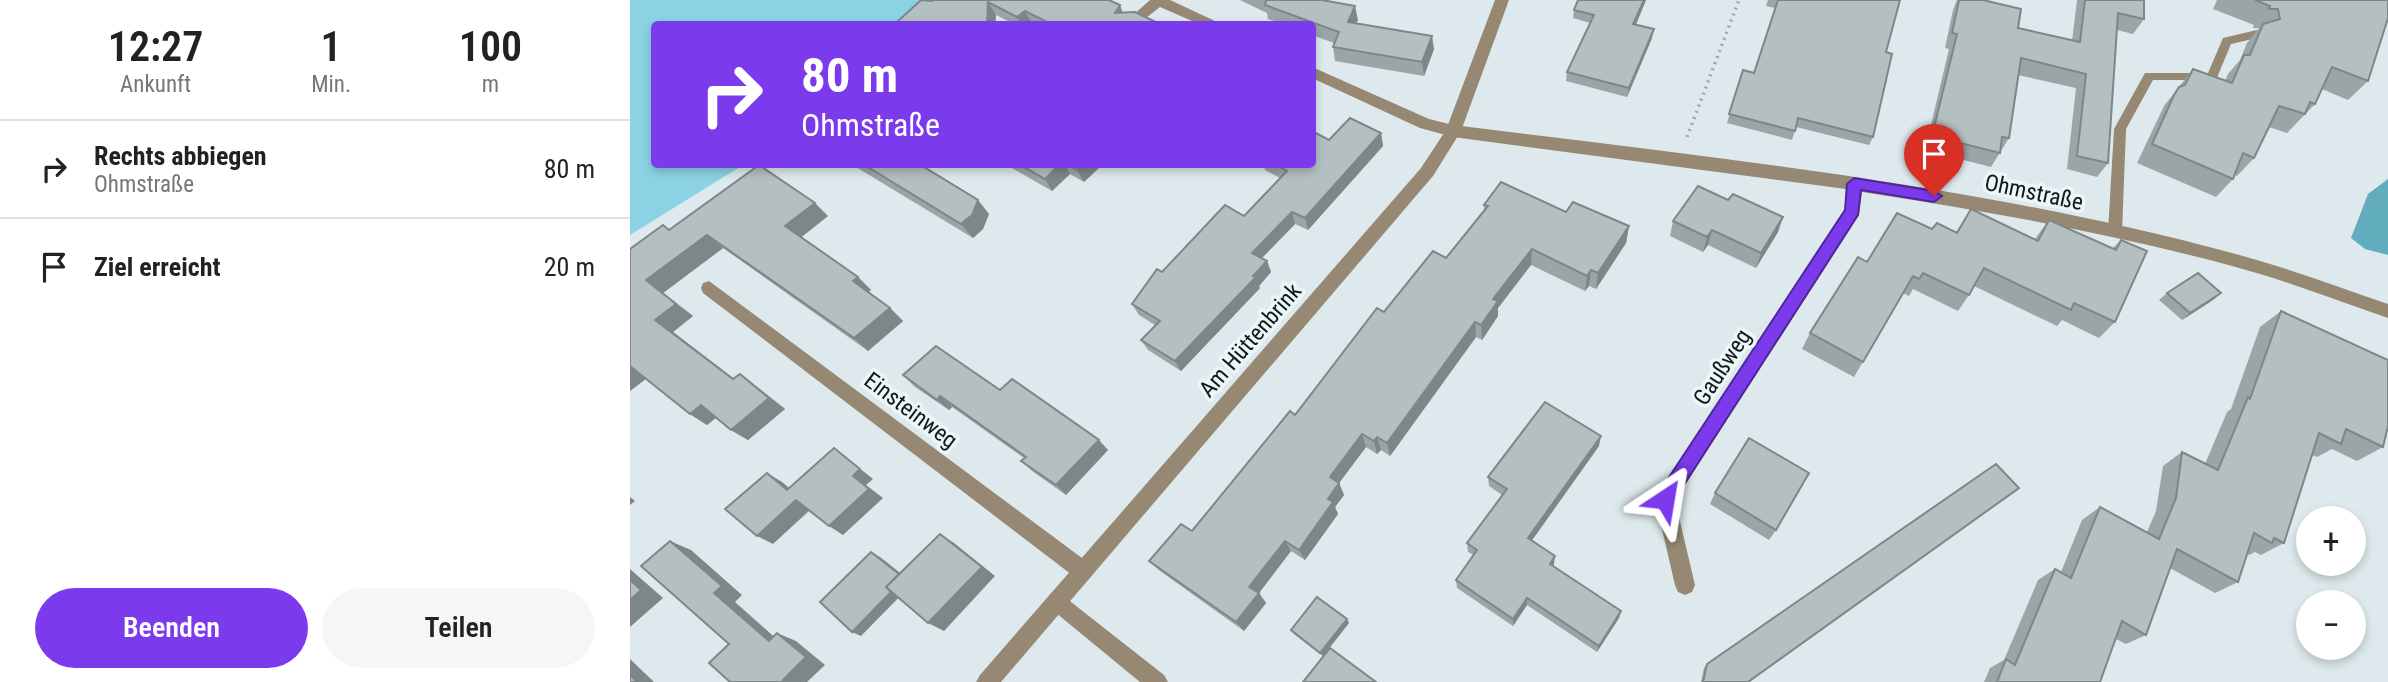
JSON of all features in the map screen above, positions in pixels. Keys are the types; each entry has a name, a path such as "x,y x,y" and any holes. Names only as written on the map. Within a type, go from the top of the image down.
{"street":[{"path":"1134,21 1158,0 1204,21"},
{"name":"Am Hüttenbrink","path":"987,682 1427,172 1453,131 1502,0"},
{"name":"Ohmstraße","path":"1316,74 1425,124 1453,131 1985,204 2213,254 2388,311"},
{"name":"Gaußweg","path":"1685,585 1665,499 1853,211 1854,184"},
{"name":"Einsteinweg","path":"709,288 1083,571"},
{"path":"1057,601 1157,682"}],"lane":[{"path":"2115,232 2120,129 2148,76 2211,77 2227,41 2257,34"}],"path":[{"path":"1678,160 1739,0"}],"shaded area":[{"path":"630,0 942,0 918,21 651,21 651,168 738,168 630,235"},
{"path":"2388,179 2388,255 2365,249 2351,238 2368,194"}],"building":[{"path":"921,0 1109,0 1120,5 1115,13 1135,12 1154,21 1045,21 1025,11 1017,17 988,2 987,21 898,21"},
{"path":"1266,0 1322,0 1355,6 1348,22 1432,36 1422,62 1333,47 1339,32 1316,24 1316,21 1309,21 1265,5"},
{"path":"1578,0 1644,0 1633,24 1654,29 1629,88 1567,72 1594,15 1574,10"},
{"path":"1778,0 1900,0 1886,52 1892,54 1873,137 1798,118 1795,131 1729,114 1743,70 1754,73"},
{"path":"1959,0 1983,0 2021,9 2018,28 2080,42 2085,0 2144,0 2144,19 2118,13 2108,163 2077,156 2086,74 2021,58 2009,138 2002,137 2000,153 1932,136 1957,34 1952,33"},
{"path":"2255,0 2388,0 2388,18 2368,81 2332,67 2315,104 2310,102 2305,114 2279,106 2254,158 2243,153 2233,179 2152,144 2174,95 2179,87 2185,85 2193,69 2232,83 2244,55 2250,55 2263,24 2280,19 2278,9 2269,9 2270,6"},
{"path":"1350,118 1381,133 1305,218 1292,212 1252,253 1267,261 1253,276 1256,277 1175,361 1141,340 1160,321 1132,304 1157,269 1162,272 1225,205 1244,216 1287,171 1282,168 1316,168 1316,133 1329,140"},
{"path":"755,168 763,168 815,203 785,226 858,277 853,281 890,308 854,338 707,235 646,280 676,304 655,320 733,379 740,374 769,398 731,430 701,405 690,414 630,366 630,249 663,225 669,230"},
{"path":"870,168 926,168 978,200 972,215 961,224"},
{"path":"1026,168 1056,168 1045,179"},
{"path":"1501,182 1566,212 1573,202 1629,226 1598,273 1591,270 1587,276 1532,249 1493,299 1498,301 1481,325 1475,322 1387,443 1377,437 1374,441 1362,434 1330,477 1339,483 1328,499 1333,502 1299,550 1285,541 1249,587 1259,593 1236,622 1149,561 1181,524 1192,531 1290,411 1295,415 1377,308 1384,312 1433,251 1446,258 1488,206 1484,205"},
{"path":"1698,186 1728,200 1733,194 1783,217 1761,253 1712,230 1707,237 1673,221"},
{"path":"1971,209 2038,241 2049,220 2116,250 2121,240 2147,251 2115,322 2074,303 2071,310 1984,268 1969,295 1923,273 1919,279 1913,276 1863,362 1810,333 1858,257 1867,262 1897,213 1932,229 1937,223 1957,233"},
{"path":"2198,273 2221,293 2190,313 2167,293"},
{"path":"2281,311 2388,360 2388,426 2383,447 2346,429 2341,444 2319,433 2284,543 2274,538 2272,543 2254,533 2238,582 2177,549 2146,635 2122,621 2100,682 1997,682 2006,659 2015,665 2055,569 2071,578 2100,507 2159,539 2176,498 2182,452 2218,470 2248,397 2250,399"},
{"path":"936,346 1000,390 1012,379 1099,440 1056,485 1021,461 1026,457 940,396 937,400 903,375"},
{"path":"1545,402 1601,436 1528,538 1555,556 1550,564 1621,611 1599,646 1527,598 1513,619 1456,580 1477,550 1467,543 1507,489 1488,477"},
{"path":"1749,438 1809,473 1776,530 1715,493"},
{"path":"834,448 860,469 853,476 869,489 829,526 796,500 757,536 725,509 767,473 787,490"},
{"path":"1996,464 2019,488 1748,682 1703,682 1707,664"},
{"path":"940,534 982,567 928,623 886,587"},
{"path":"670,541 722,586 714,593 769,641 777,633 806,657 783,680 785,682 730,682 709,663 729,644 641,566"},
{"path":"871,552 899,574 886,587 891,592 852,632 820,602"},
{"path":"630,580 641,590 630,600"},
{"path":"1317,597 1347,619 1320,653 1291,630"},
{"path":"1330,648 1376,682 1303,682"}],"route":[{"path":"1665,499 1853,211 1854,184 1934,196"}]}
